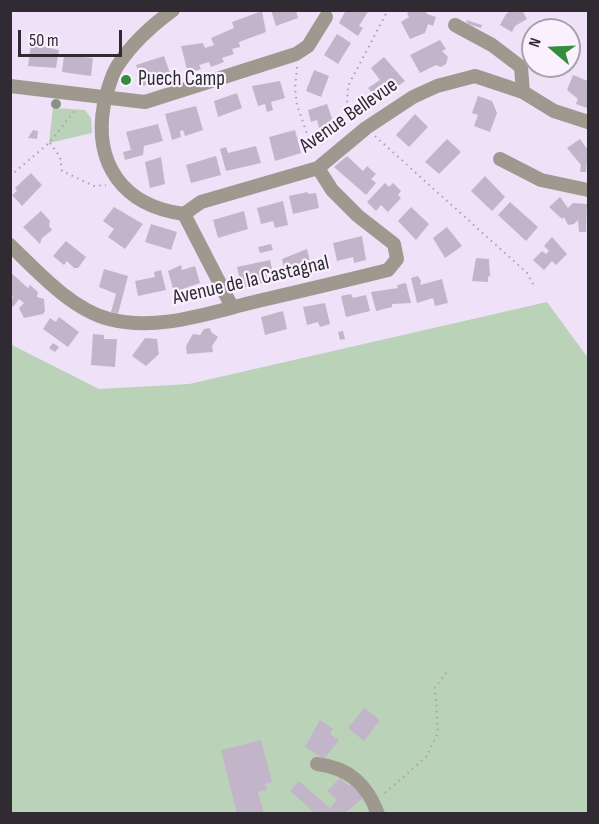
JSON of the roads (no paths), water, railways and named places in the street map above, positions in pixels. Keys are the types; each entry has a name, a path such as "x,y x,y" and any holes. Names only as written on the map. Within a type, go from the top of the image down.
{"street":[{"path":"173,10 146,30 117,67 106,97 100,126 105,157 121,185 139,200 161,211 184,213 232,307"},
{"path":"10,86 145,102 296,54 308,46 326,17"},
{"path":"455,25 492,45 521,67 523,92"},
{"name":"Avenue Bellevue","path":"184,213 201,202 318,168 366,128 413,97 437,86 475,76 523,92 554,111 588,122"},
{"path":"500,159 541,180 588,189"},
{"name":"Avenue de la Castagnal","path":"10,245 37,271 82,306 108,319 134,322 173,321 388,270 397,259 394,244 358,216 332,190 318,168"},
{"path":"317,764 334,766 363,784 376,808"}],"place":[{"name":"Puech Camp","path":"126,80"}]}
